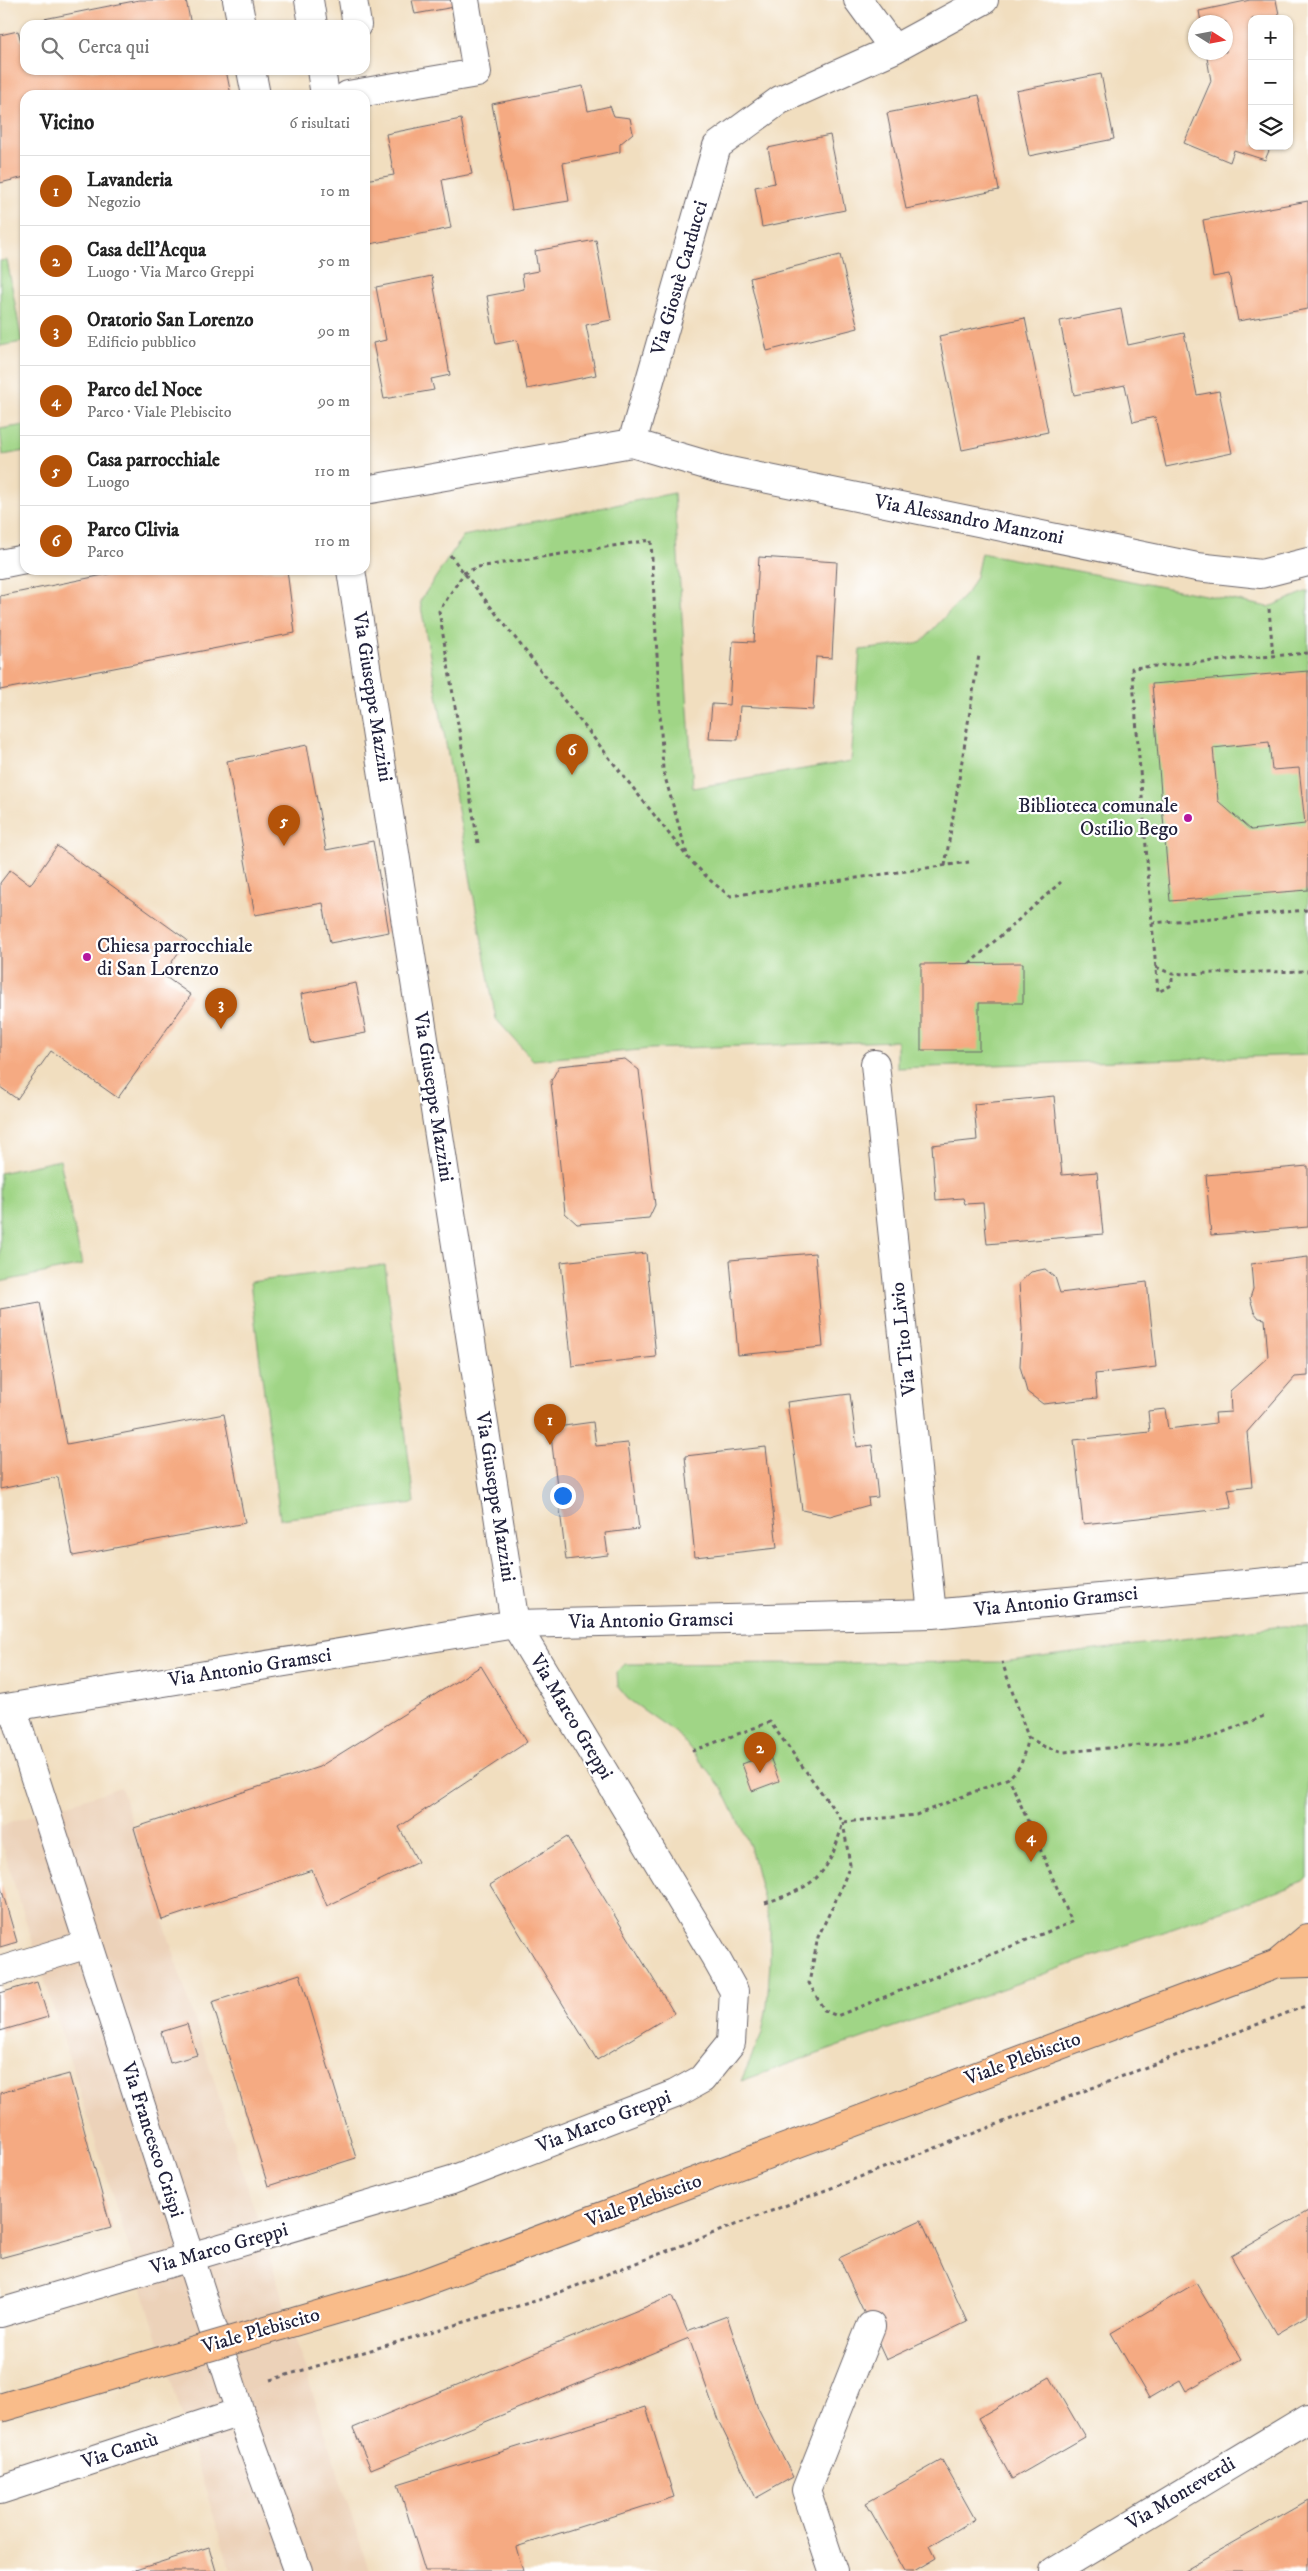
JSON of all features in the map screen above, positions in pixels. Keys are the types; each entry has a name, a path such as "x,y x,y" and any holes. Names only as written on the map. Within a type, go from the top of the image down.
{"main road":[{"path":"1277,1964 1308,1938"},
{"path":"1277,1964 1308,1963"},
{"name":"Viale Plebiscito","path":"0,2408 410,2288 1277,1964"}],"street":[{"path":"237,0 241,20"},
{"path":"309,0 312,20"},
{"path":"353,0 356,20"},
{"path":"360,85 477,73 465,0"},
{"path":"858,0 894,49"},
{"name":"Via Giosuè Carducci","path":"632,443 716,146 780,100 894,49 984,0"},
{"path":"252,75 255,90"},
{"path":"322,75 324,90"},
{"path":"370,489 632,443"},
{"name":"Via Alessandro Manzoni","path":"632,443 729,471 1197,566 1261,574 1308,562"},
{"path":"0,564 20,560"},
{"name":"Via Giuseppe Mazzini","path":"352,575 514,1624"},
{"name":"Via Tito Livio","path":"876,1064 932,1614"},
{"name":"Via Antonio Gramsci","path":"6,1708 514,1624 932,1614 1308,1578"},
{"name":"Via Marco Greppi","path":"0,2314 452,2180 675,2094 702,2080 731,2043 734,1992 714,1955 514,1624"},
{"name":"Via Francesco Crispi","path":"6,1708 88,1944 240,2412 298,2571"},
{"path":"0,1971 88,1944"},
{"path":"833,2571 806,2490 871,2326"},
{"name":"Via Cantù","path":"0,2490 240,2412"},
{"name":"Via Monteverdi","path":"1054,2571 1086,2563 1308,2418"}],"path":[{"path":"478,843 439,611 464,574 478,566 650,540 663,770 688,858"},
{"path":"450,555 688,858 711,881 730,896 969,862"},
{"path":"1269,607 1273,656"},
{"path":"1172,974 1172,985 1158,992 1132,668 1308,653"},
{"path":"945,866 979,656"},
{"path":"969,964 1061,882"},
{"path":"1152,923 1308,910"},
{"path":"1156,967 1172,974 1308,971"},
{"path":"843,1822 916,1815 1009,1778 1021,1764 1028,1737 1002,1662"},
{"path":"1028,1737 1045,1747 1064,1752 1206,1739 1264,1716"},
{"path":"692,1751 770,1722 843,1822 850,1865 840,1892 818,1936 809,1983 824,2010 837,2016 1072,1922 1009,1778"},
{"path":"765,1903 788,1895 814,1881 834,1854 843,1822"},
{"path":"423,2334 542,2299 1308,2006"}],"shaded area":[{"path":"121,1787 369,2571 231,2571 0,1839 0,1826"}],"green space":[{"path":"7,260 20,331 20,342 0,346 0,261"},
{"path":"20,426 20,452 3,455 0,429"},
{"path":"674,493 693,788 851,761 860,650 920,643 967,593 976,576 981,553 1269,607 1308,591 1308,1055 897,1068 897,1041 650,1049 533,1060 496,1019 420,601 463,536"},
{"path":"60,1160 82,1265 0,1282 0,1173"},
{"path":"385,1265 414,1503 280,1519 250,1282"},
{"path":"1283,1626 1308,1627 1308,1878 1304,1882 741,2081 762,2033 767,2006 770,1962 770,1925 750,1846 722,1788 679,1735 628,1699 618,1687 617,1672 625,1664 1002,1662"}],"building":[{"path":"139,0 186,0 190,20 39,20"},
{"path":"412,0 459,0 460,6 415,14"},
{"path":"1250,0 1276,0 1279,15 1248,15 1248,150 1269,150 1265,160 1234,150 1230,162 1184,143 1211,81 1207,60 1233,60 1233,15 1200,15 1199,11"},
{"path":"18,31 20,38 20,75 227,75 230,90 20,90 20,178 0,183 0,35"},
{"path":"1101,74 1114,139 1029,156 1016,91"},
{"path":"583,86 588,111 610,106 614,116 630,118 633,133 620,144 620,152 563,163 569,201 512,210 492,104"},
{"path":"979,95 999,190 906,209 887,113"},
{"path":"461,119 472,174 442,180 451,228 370,244 370,179 394,175 386,134"},
{"path":"830,135 845,210 762,227 755,187 775,183 768,148"},
{"path":"1308,201 1308,309 1238,321 1229,274 1213,277 1203,220"},
{"path":"596,240 611,320 586,325 596,375 527,389 517,340 496,344 487,296 524,289 522,274 538,271 535,251"},
{"path":"840,255 858,328 767,351 750,278"},
{"path":"432,276 450,375 431,379 434,390 384,399 373,343 386,340 376,287"},
{"path":"1121,309 1128,345 1184,333 1197,395 1219,391 1232,453 1166,467 1155,417 1133,422 1125,385 1074,395 1060,321"},
{"path":"1025,318 1048,432 962,450 939,336"},
{"path":"759,557 837,562 832,658 816,657 813,710 740,706 738,740 709,739 712,704 729,705 733,641 754,642"},
{"path":"103,575 288,575 295,633 0,690 0,596"},
{"path":"1308,671 1308,890 1170,901 1152,684","holes":["1269,742 1272,770 1299,768 1305,824 1251,830 1218,801 1213,748"]},
{"path":"307,745 326,850 373,841 389,932 330,943 323,903 255,915 227,761"},
{"name":"Chiesa parrocchiale di San Lorenzo","path":"57,846 187,940 163,975 191,995 118,1098 51,1051 17,1099 0,1087 0,883 10,870 30,885"},
{"path":"1023,963 1023,1003 979,1003 979,1050 921,1050 921,964"},
{"path":"356,983 366,1033 310,1043 301,994"},
{"path":"625,1059 639,1070 655,1205 649,1218 577,1224 565,1213 551,1081 559,1066"},
{"path":"1054,1096 1062,1175 1097,1172 1103,1234 987,1244 983,1203 965,1204 963,1198 936,1200 932,1145 977,1140 974,1104"},
{"path":"1308,1166 1308,1227 1211,1235 1206,1175"},
{"path":"646,1253 656,1357 572,1366 561,1262"},
{"path":"815,1253 823,1347 738,1355 730,1260"},
{"path":"1308,1257 1308,1376 1295,1377 1247,1432 1252,1486 1228,1489 1232,1508 1083,1524 1074,1440 1150,1432 1148,1411 1165,1409 1168,1429 1216,1423 1215,1413 1231,1412 1230,1391 1268,1357 1265,1319 1259,1318 1254,1312 1250,1298 1253,1289 1251,1264"},
{"path":"1045,1269 1055,1277 1060,1293 1147,1282 1156,1367 1095,1374 1097,1398 1043,1404 1027,1392 1020,1366 1022,1329 1019,1283 1031,1272"},
{"path":"40,1302 67,1444 224,1414 245,1523 73,1556 58,1477 0,1489 0,1309"},
{"path":"850,1394 857,1447 872,1445 878,1497 868,1498 869,1505 830,1516 802,1510 787,1402"},
{"path":"593,1422 596,1446 628,1443 639,1529 605,1533 608,1555 566,1560 550,1428"},
{"path":"766,1447 777,1548 695,1557 685,1456"},
{"path":"481,1666 527,1742 399,1827 418,1862 327,1906 312,1870 162,1920 134,1828 319,1767"},
{"path":"769,1754 779,1781 752,1791 742,1764"},
{"path":"567,1837 674,2013 597,2060 490,1885"},
{"path":"0,1884 17,1942 0,1947"},
{"path":"300,1974 356,2158 268,2186 212,2002"},
{"path":"37,1982 48,2017 0,2031 0,1993"},
{"path":"187,2024 197,2055 170,2063 161,2032"},
{"path":"69,2074 111,2228 0,2258 0,2093"},
{"path":"1308,2211 1308,2315 1276,2334 1231,2256"},
{"path":"921,2220 967,2322 886,2360 839,2258"},
{"path":"1196,2283 1241,2359 1186,2391 1180,2380 1149,2398 1111,2333"},
{"path":"672,2296 687,2331 727,2316 758,2409 793,2477 756,2498 718,2420 689,2338 371,2469 353,2428"},
{"path":"1050,2377 1085,2437 1012,2479 978,2418"},
{"path":"646,2407 674,2497 516,2547 523,2571 425,2571 398,2484"},
{"path":"942,2460 975,2519 930,2546 936,2558 914,2571 905,2571 866,2503"},
{"path":"1308,2500 1308,2571 1184,2571"},
{"path":"209,2547 216,2571 132,2571"}],"place":[{"name":"Parco Clivia","path":"572,775"},
{"name":"Biblioteca comunale Ostilio Bego","path":"1188,818"},
{"name":"Casa parrocchiale","path":"284,846"},
{"name":"Chiesa parrocchiale di San Lorenzo","path":"87,957"},
{"name":"Oratorio San Lorenzo","path":"221,1029"},
{"name":"Lavanderia","path":"550,1445"},
{"name":"Casa dell'Acqua","path":"760,1773"},
{"name":"Parco del Noce","path":"1031,1862"}]}
